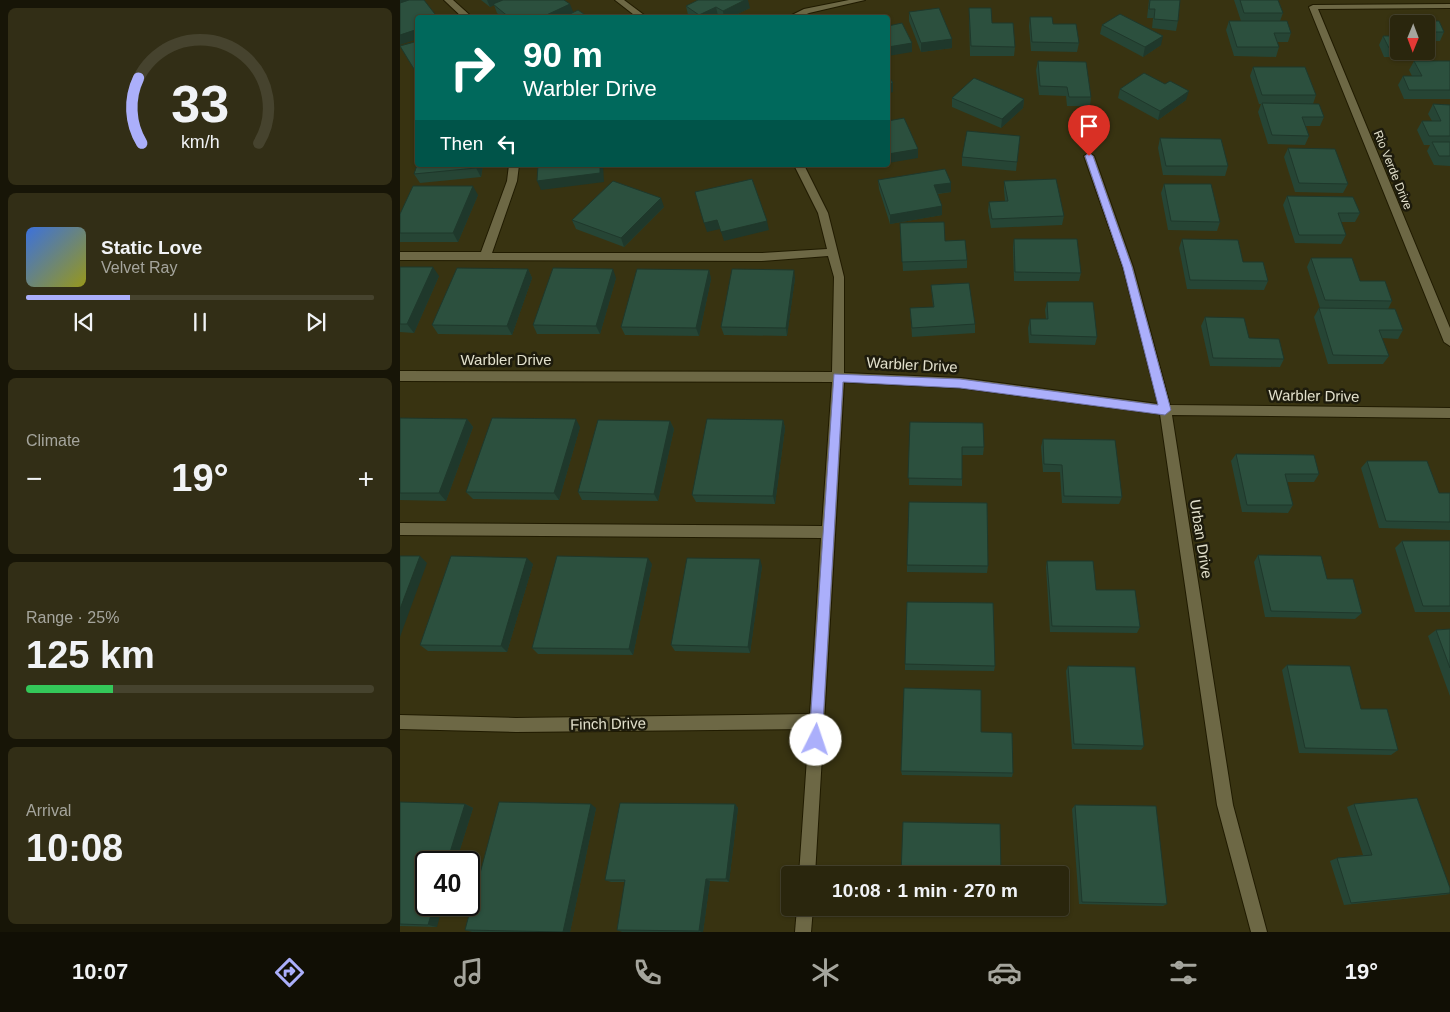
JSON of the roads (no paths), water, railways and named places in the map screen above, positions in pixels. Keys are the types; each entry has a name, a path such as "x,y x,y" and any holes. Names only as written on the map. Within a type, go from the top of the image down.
{"street":[{"path":"448,0 466,15"},
{"path":"620,0 640,15"},
{"path":"797,15 807,11 861,0"},
{"name":"Rio Verde Drive","path":"1450,6 1312,6 1450,342"},
{"name":"Urban Drive","path":"1089,156 1128,267 1165,410 1225,804 1259,932"},
{"path":"485,256 512,181 514,167"},
{"path":"800,167 823,213 839,277 838,377 808,866"},
{"path":"400,256 762,257 833,252"},
{"name":"Warbler Drive","path":"400,376 838,377 960,383 1165,410 1450,413"},
{"path":"400,529 828,532"},
{"name":"Finch Drive","path":"400,722 516,725 817,721"},
{"path":"803,932 804,916"}]}
